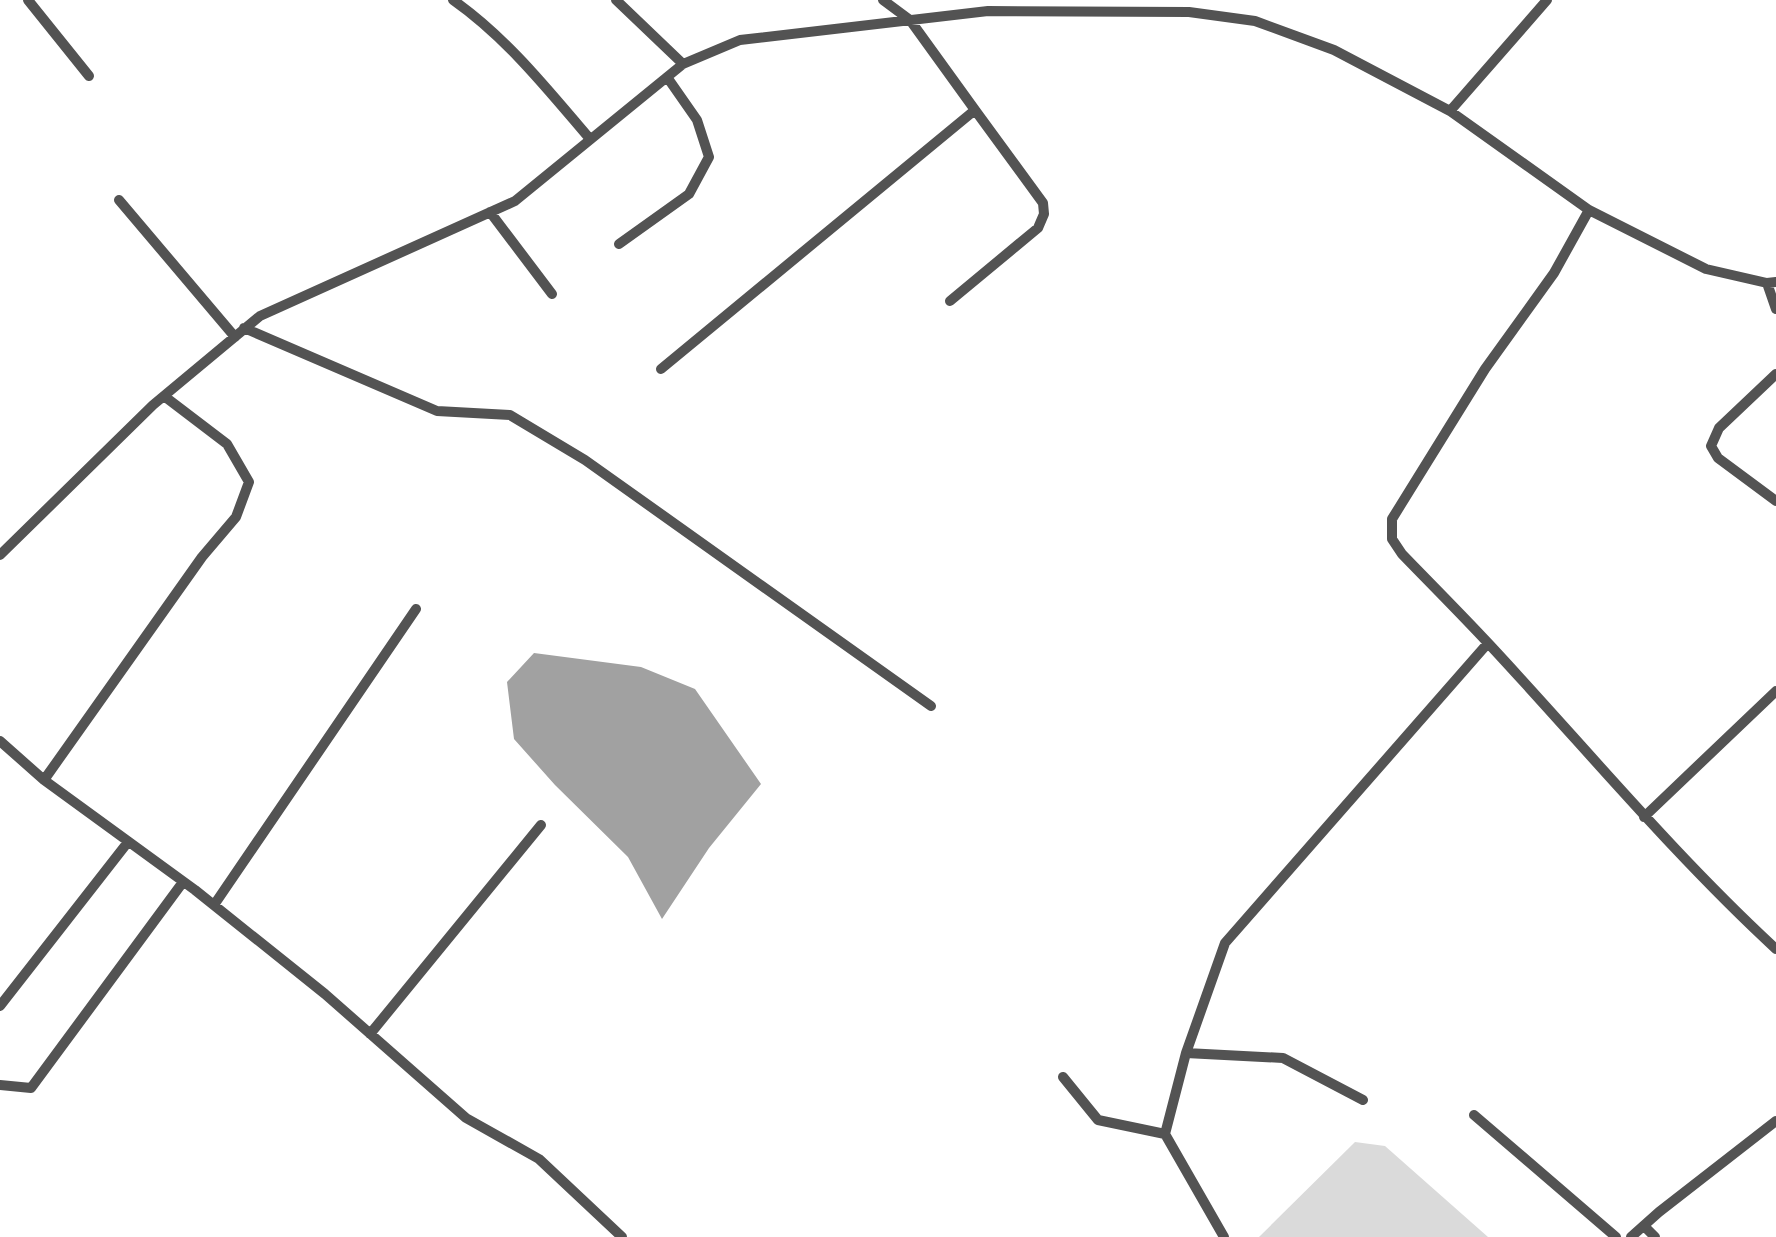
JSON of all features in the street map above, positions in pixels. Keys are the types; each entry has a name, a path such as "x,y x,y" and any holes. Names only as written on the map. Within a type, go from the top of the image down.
{"street":[{"path":"28,0 89,76"},
{"path":"453,0 477,17 523,61 590,139"},
{"path":"616,0 683,64"},
{"path":"883,0 910,20 1043,202 1044,214 1038,228 950,301"},
{"path":"1450,112 1548,0"},
{"path":"0,555 164,396 260,316 515,201 683,64 740,40 988,10 1189,12 1256,21 1334,50 1450,112 1589,210 1706,268 1772,282 1776,309"},
{"path":"619,244 689,194 709,157 697,120 667,77"},
{"path":"661,369 975,110"},
{"path":"118,200 235,337"},
{"path":"1589,210 1554,273 1485,369 1392,519 1392,539 1402,554 1488,643 1644,817 1748,923 1776,949"},
{"path":"490,212 552,294"},
{"path":"244,328 437,411 510,415 585,460 931,706"},
{"path":"1776,374 1719,428 1711,446 1718,458 1776,501"},
{"path":"44,780 202,557 236,517 249,482 227,444 164,396"},
{"path":"214,905 416,609"},
{"path":"1224,1237 1165,1134 1186,1053 1225,943 1488,643"},
{"path":"1644,817 1776,691"},
{"path":"0,741 44,780 214,905 324,994 466,1118 539,1159 622,1237"},
{"path":"370,1034 541,825"},
{"path":"0,1006 128,842"},
{"path":"0,1085 31,1088 183,882"},
{"path":"1186,1053 1283,1058 1363,1100"},
{"path":"1063,1077 1098,1120 1165,1134"},
{"path":"1474,1116 1616,1237"},
{"path":"1631,1237 1660,1212 1776,1121"},
{"path":"1644,1226 1655,1237"}],"shaded area":[{"path":"534,653 641,667 695,689 761,784 709,848 662,919 628,857 555,785 514,739 507,682"},
{"path":"1355,1142 1385,1146 1488,1237 1259,1237"}]}
